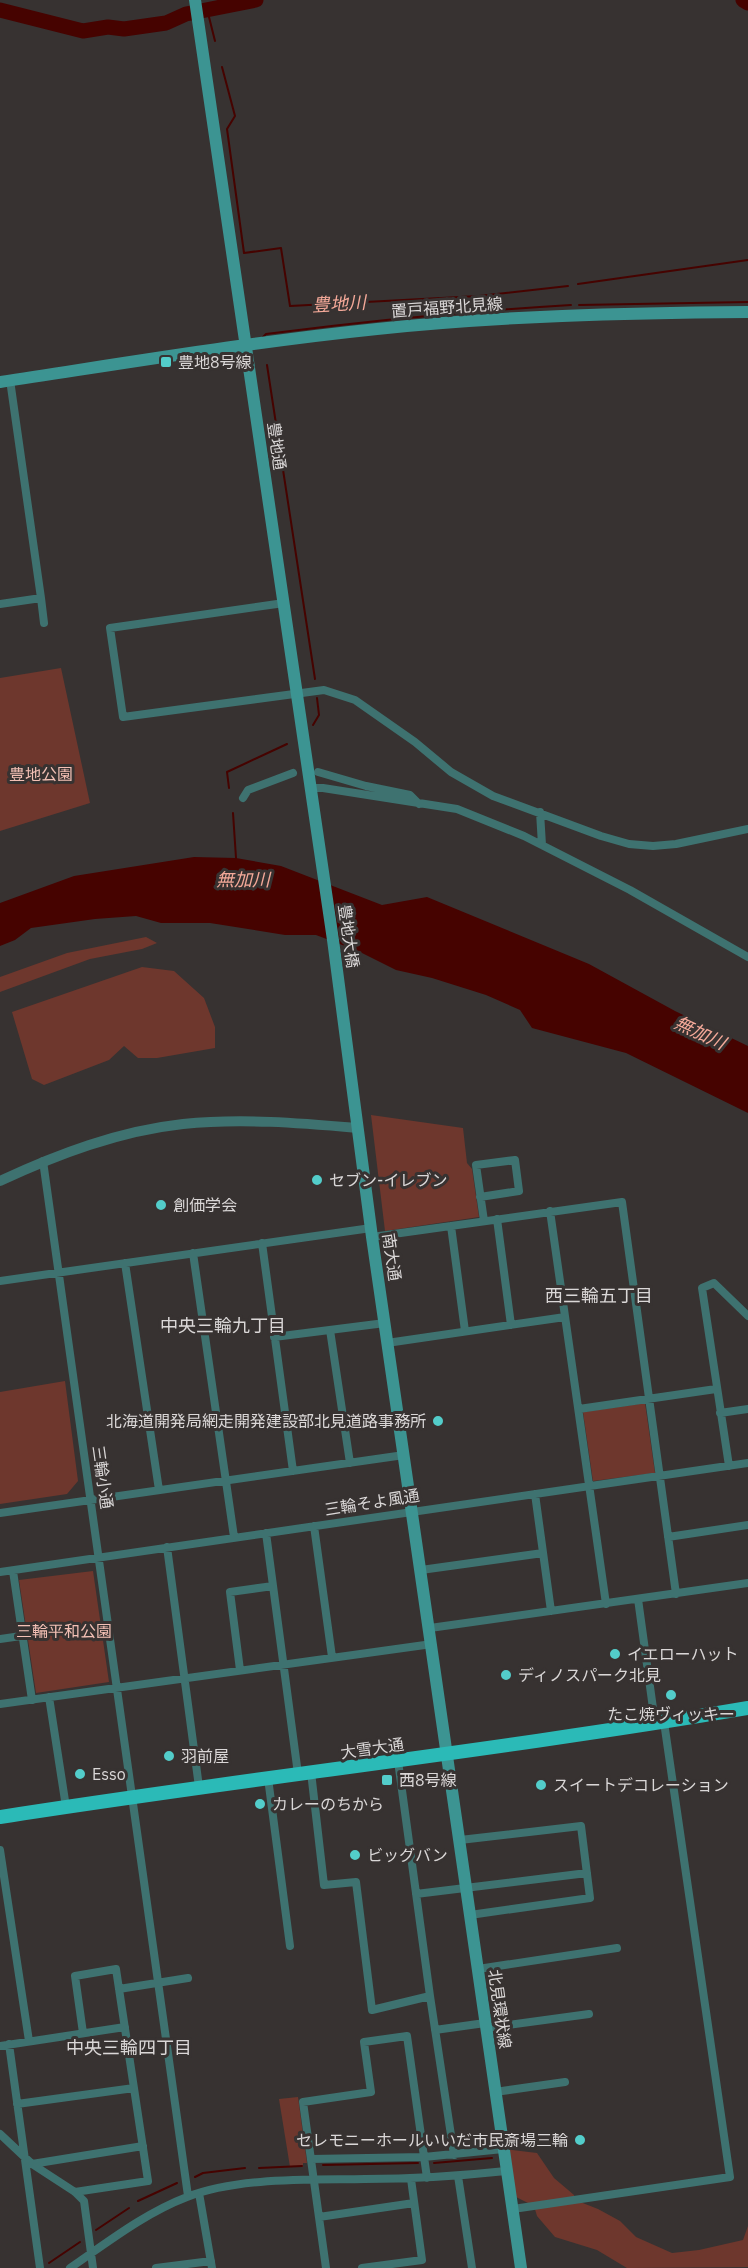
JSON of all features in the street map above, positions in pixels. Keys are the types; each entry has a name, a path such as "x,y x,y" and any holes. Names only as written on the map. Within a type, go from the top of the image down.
{"highway":[{"name":"大雪大通","path":"0,1818 199,1787 660,1723 748,1708"}],"main road":[{"path":"5,381 245,345 195,0"},
{"name":"置戸福野北見線","path":"245,345 461,321 554,316 748,312"},
{"name":"豊地通","path":"245,345 311,793"},
{"name":"豊地大橋","path":"311,793 358,1128"},
{"name":"南大通","path":"358,1128 384,1323 448,1754"},
{"name":"北見環状線","path":"448,1754 521,2268"}],"street":[{"path":"5,381 44,623"},
{"path":"0,604 41,598"},
{"path":"284,603 110,628 123,717 324,690 355,700 415,742 452,772 493,796 601,836 653,846 676,844 748,829"},
{"path":"318,772 366,786 410,795 419,804"},
{"path":"243,798 248,790 293,773"},
{"path":"311,793 323,788 457,809 542,845 630,890 748,957"},
{"path":"540,812 542,845"},
{"path":"0,1181 43,1161 97,1141 183,1124 250,1120 358,1128"},
{"path":"480,1197 519,1191 515,1160 476,1165 480,1197 484,1221"},
{"name":"三輪小通","path":"43,1161 189,2196"},
{"path":"0,1281 262,1243 451,1226 622,1202 676,1594"},
{"path":"550,1212 606,1604"},
{"path":"497,1219 511,1325"},
{"path":"451,1226 465,1331"},
{"path":"262,1243 292,1471"},
{"path":"193,1253 234,1537"},
{"path":"125,1263 159,1490"},
{"path":"729,1466 702,1288 714,1283 748,1316"},
{"path":"387,1343 566,1317"},
{"path":"274,1337 384,1323"},
{"path":"330,1330 350,1463"},
{"path":"579,1409 716,1389"},
{"path":"720,1413 748,1409"},
{"path":"0,1513 404,1455"},
{"name":"三輪そよ風通","path":"0,1572 748,1463"},
{"path":"535,1494 551,1611"},
{"path":"668,1537 748,1525"},
{"path":"314,1526 332,1657"},
{"path":"266,1533 283,1664 305,1773 324,1886 356,1881 372,2010 430,1996"},
{"path":"167,1547 199,1787"},
{"path":"421,1570 543,1553"},
{"path":"12,1571 32,1700"},
{"path":"430,1628 748,1583"},
{"path":"240,1670 230,1592 273,1586"},
{"path":"513,2209 730,2177 660,1723 638,1599"},
{"path":"0,1639 21,1636"},
{"path":"0,1704 432,1644"},
{"path":"49,1697 66,1807"},
{"path":"398,1761 454,2155"},
{"path":"268,1778 290,1946"},
{"path":"460,1840 581,1826 591,1898 470,1915"},
{"path":"0,1850 28,2041"},
{"path":"416,1894 587,1873"},
{"path":"478,1969 617,1948"},
{"path":"75,2192 148,2181 116,1970 75,1976 83,2034"},
{"path":"119,1989 188,1978"},
{"path":"435,2030 589,2014"},
{"path":"40,2268 17,2104 5,2045 125,2027"},
{"path":"326,2268 303,2102 371,2092 364,2042 407,2036 427,2178"},
{"path":"495,2092 564,2082"},
{"path":"17,2104 134,2088"},
{"path":"0,2134 32,2164 75,2192 84,2201 93,2268"},
{"path":"32,2164 143,2146"},
{"path":"311,2159 424,2157 503,2149"},
{"path":"70,2268 151,2213 189,2196 232,2185 314,2180 411,2179 506,2171"},
{"path":"458,2176 472,2268"},
{"path":"363,2268 422,2260 411,2179"},
{"path":"156,2268 212,2264 200,2193"},
{"path":"319,2217 414,2203"}],"green space":[{"name":"豊地公園","path":"61,668 90,803 0,831 0,678"},
{"path":"146,937 157,943 142,949 90,959 0,992 0,977 67,953"},
{"path":"142,967 174,971 204,998 215,1027 215,1048 157,1058 138,1058 124,1046 109,1060 44,1085 32,1079 12,1012"},
{"path":"371,1115 463,1128 467,1163 472,1169 479,1217 385,1231"},
{"path":"65,1381 78,1481 67,1494 0,1504 0,1392"},
{"path":"645,1403 655,1473 593,1481 583,1412"},
{"name":"三輪平和公園","path":"93,1571 109,1682 36,1693 19,1580"},
{"path":"298,2097 307,2163 303,2163 303,2167 290,2167 279,2099"},
{"path":"503,2149 537,2153 554,2178 574,2195 575,2200 620,2221 636,2237 672,2253 699,2250 743,2240 748,2226 748,2267 627,2268 597,2250 555,2237 537,2216 534,2206 510,2194"}],"water":[{"name":"無加川","path":"194,857 236,858 281,866 382,905 427,897 589,964 675,1011 748,1046 748,1113 626,1053 532,1028 520,1010 486,995 432,978 396,970 358,951 316,935 285,935 210,923 161,923 136,916 31,928 15,940 0,946 0,903 74,876"}],"waterway":[{"path":"0,10 83,31 108,27 124,29 166,23 186,14 256,0"},
{"path":"743,0 748,3"},
{"name":"豊地川","path":"207,9 215,41"},
{"name":"豊地川","path":"222,67 235,116 227,129 244,253 281,248 290,306 479,296 568,286"},
{"name":"豊地川","path":"578,284 748,260"},
{"path":"579,305 748,302"},
{"path":"263,337 266,334 380,321 571,305"},
{"path":"267,365 315,679"},
{"path":"313,725 319,715 317,698"},
{"path":"229,788 227,772 287,744"},
{"path":"233,813 236,858"},
{"path":"434,2163 492,2158"},
{"path":"323,2165 418,2163"},
{"path":"259,2168 302,2166"},
{"path":"195,2177 203,2173 245,2168"},
{"path":"138,2201 177,2183"},
{"path":"96,2230 129,2208"},
{"path":"49,2263 80,2242"}],"place":[{"name":"豊地8号線","path":"166,362"},
{"name":"セブン-イレブン","path":"317,1180"},
{"name":"創価学会","path":"161,1205"},
{"name":"北海道開発局網走開発建設部北見道路事務所","path":"438,1421"},
{"name":"イエローハット","path":"615,1654"},
{"name":"ディノスパーク北見","path":"506,1675"},
{"name":"たこ焼ヴィッキー","path":"671,1695"},
{"name":"羽前屋","path":"169,1756"},
{"name":"Esso","path":"80,1774"},
{"name":"西8号線","path":"387,1780"},
{"name":"スイートデコレーション","path":"541,1785"},
{"name":"カレーのちから","path":"260,1804"},
{"name":"ビッグバン","path":"355,1855"},
{"name":"セレモニーホールいいだ市民斎場三輪","path":"580,2140"}],"district":[{"name":"西三輪五丁目","path":"599,1296"},
{"name":"中央三輪九丁目","path":"223,1326"},
{"name":"中央三輪四丁目","path":"129,2048"}]}
